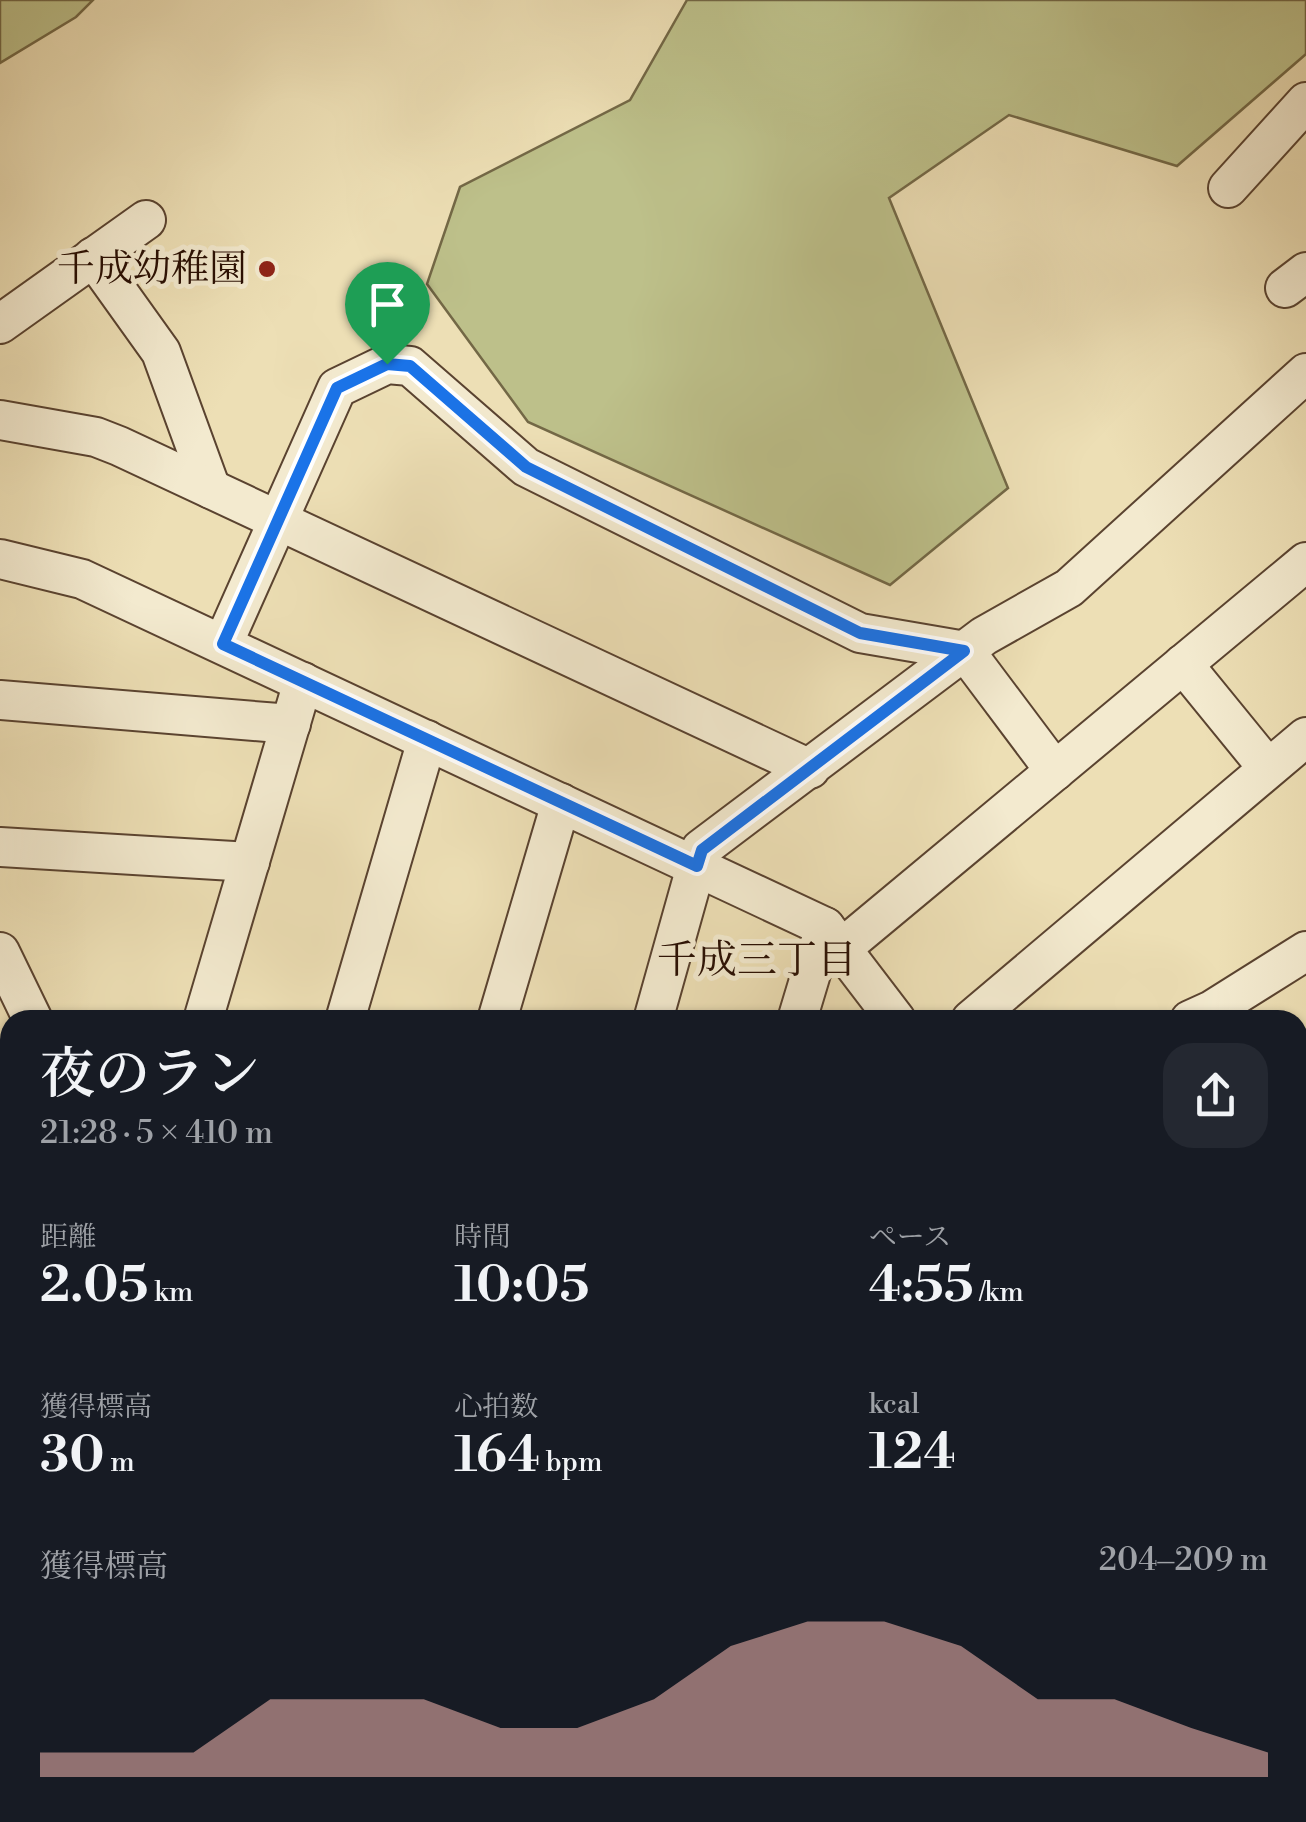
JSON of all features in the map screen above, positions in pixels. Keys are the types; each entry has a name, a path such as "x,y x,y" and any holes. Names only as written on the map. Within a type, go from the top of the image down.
{"street":[{"path":"1228,188 1306,102"},
{"path":"0,324 146,220"},
{"path":"93,257 161,352 211,488"},
{"path":"223,644 337,388 387,364 410,366 526,467 860,633 964,651 1055,771"},
{"path":"656,1010 702,850 984,636 1069,588 1306,373"},
{"path":"0,420 96,436 810,770"},
{"path":"0,560 82,579 697,866 833,938 888,1010"},
{"path":"802,1010 833,938 1055,771 1306,562"},
{"path":"1183,664 1267,768"},
{"path":"206,1010 304,682"},
{"path":"0,700 291,724"},
{"path":"984,1010 1306,737"},
{"path":"347,1010 427,740"},
{"path":"501,1010 561,803"},
{"path":"0,846 250,862"},
{"path":"0,952 28,1010"},
{"path":"1212,1010 1306,952"}],"green space":[{"path":"0,0 93,0 76,17 0,63"},
{"path":"687,0 1306,0 1306,54 1177,166 1009,115 889,198 1008,488 890,585 528,422 427,284 460,187 630,100"}],"place":[{"name":"千成幼稚園","path":"267,269"}],"district":[{"name":"千成三丁目","path":"757,961"}],"route":[{"path":"387,364 410,366 526,467 860,633 964,651 702,850 697,866 223,644 337,388 387,364"}]}
